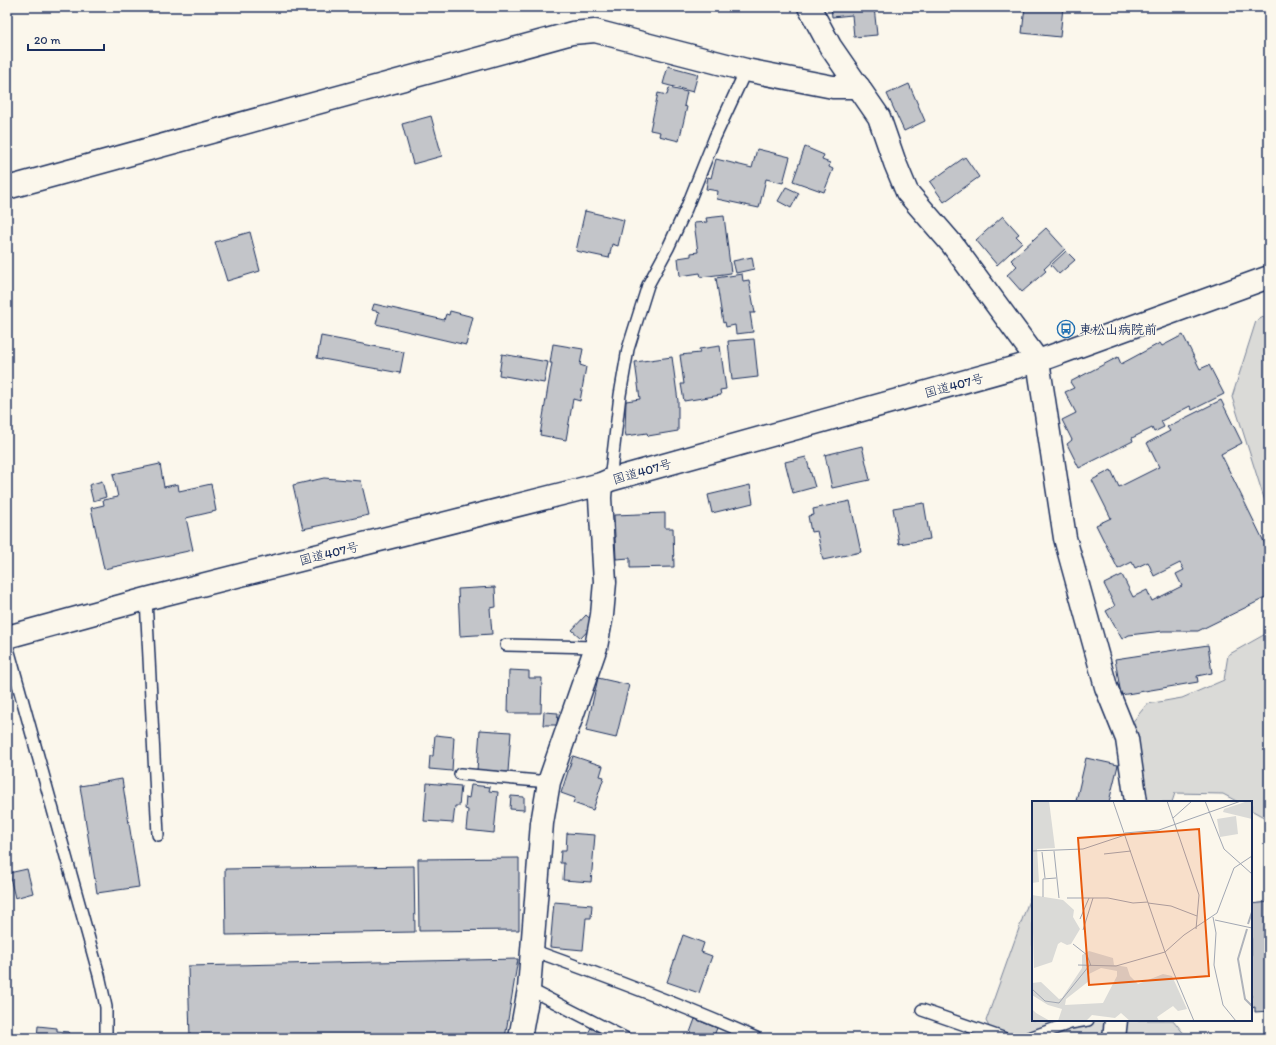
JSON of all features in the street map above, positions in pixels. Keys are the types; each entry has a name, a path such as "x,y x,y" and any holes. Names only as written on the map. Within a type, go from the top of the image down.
{"main road":[{"path":"809,7 830,46 879,117 907,192 952,244 1038,361 1065,538 1106,687 1127,739 1136,801"},
{"path":"7,188 572,33 595,30 746,70 833,87 859,87"},
{"name":"国道407号","path":"7,638 146,599 606,482 1038,361 1269,277"},
{"path":"520,1038 529,989 542,823 549,782 596,646 602,615 605,582 600,498 606,482"}],"lane":[{"path":"606,482 628,348 648,285 668,248 686,209 715,137 746,70"},
{"path":"146,599 158,835"},
{"path":"7,638 9,652 99,975 106,1007 106,1038"},
{"path":"506,645 596,646"},
{"path":"460,774 549,782"},
{"path":"532,950 624,983 756,1038"},
{"path":"529,989 625,1038"},
{"path":"922,1010 1003,1038"},
{"path":"1029,1038 1070,1023 1082,1021"}],"shaded area":[{"path":"1269,314 1269,514 1232,397 1256,321"},
{"path":"1269,632 1269,820 1252,811 1252,801 1236,801 1223,794 1175,793 1172,801 1129,801 1131,724 1147,704 1182,698 1224,680 1228,655"},
{"path":"1032,892 1032,1021 1174,1021 1185,1035 1215,1038 995,1038 986,1021"}],"building":[{"path":"831,7 874,7 877,35 854,37 852,15 832,17"},
{"path":"1025,7 1063,7 1060,37 1022,33"},
{"path":"668,66 698,74 693,92 663,84"},
{"path":"909,84 925,121 904,131 887,94"},
{"path":"669,88 687,92 684,106 687,107 679,141 659,136 660,132 650,130 658,93 667,95"},
{"path":"431,116 442,156 413,164 402,124"},
{"path":"805,147 824,155 822,160 830,163 829,167 833,169 824,192 793,181"},
{"path":"757,149 790,157 783,183 766,179 759,208 717,199 718,191 706,189 708,177 711,178 716,159 752,168"},
{"path":"965,157 979,177 944,202 930,182"},
{"path":"786,187 799,193 791,208 778,201"},
{"path":"585,211 624,220 618,246 612,244 609,258 576,251"},
{"path":"724,216 731,273 701,277 700,273 680,276 678,258 691,256 691,253 698,252 694,223 707,222 706,218"},
{"path":"1003,216 1019,234 1016,236 1022,242 997,265 976,240"},
{"path":"1046,228 1065,249 1044,269 1046,271 1022,292 1007,275 1017,266 1011,260"},
{"path":"250,232 260,271 227,281 215,242"},
{"path":"1066,251 1075,260 1059,274 1051,265"},
{"path":"752,257 754,269 736,273 733,261"},
{"path":"742,274 743,281 749,280 755,313 750,313 753,332 736,334 735,325 726,327 725,322 723,323 716,278"},
{"path":"374,304 444,320 446,314 449,315 450,311 473,317 466,345 376,324 379,312 372,310"},
{"path":"1183,335 1200,369 1209,365 1224,394 1192,410 1190,406 1161,421 1164,427 1154,432 1152,428 1132,438 1133,441 1079,468 1067,444 1072,440 1062,420 1076,413 1065,392 1074,388 1070,382 1118,357 1121,364 1160,343 1162,346"},
{"path":"321,336 404,352 400,373 317,358"},
{"path":"754,339 758,377 732,380 728,341"},
{"path":"553,344 583,349 580,365 586,367 580,401 573,399 566,440 540,435 552,363 550,363"},
{"path":"720,346 726,389 720,390 721,395 684,401 681,384 684,384 680,355 700,353 699,349"},
{"path":"502,354 548,362 544,383 499,375"},
{"path":"672,357 678,401 678,431 648,436 647,433 626,436 626,401 640,399 635,362"},
{"path":"1221,400 1242,443 1221,454 1269,552 1269,596 1198,631 1163,631 1129,635 1122,639 1106,611 1115,606 1104,584 1122,575 1133,597 1147,590 1152,601 1182,586 1176,574 1184,570 1180,563 1154,576 1148,562 1135,568 1132,562 1118,569 1096,525 1111,518 1092,480 1111,470 1119,487 1159,467 1147,443 1170,431 1167,427"},
{"path":"862,446 870,480 832,488 825,455"},
{"path":"806,457 815,487 793,493 785,462"},
{"path":"160,464 164,487 178,484 179,491 211,484 216,511 186,518 193,550 104,569 91,508 104,505 103,500 118,497 113,474"},
{"path":"324,478 361,481 369,515 303,529 293,485"},
{"path":"102,481 106,497 93,501 89,485"},
{"path":"750,485 753,503 712,513 708,495"},
{"path":"850,501 861,552 823,560 817,531 811,532 808,516 814,515 813,509"},
{"path":"924,503 930,539 899,544 893,508"},
{"path":"665,513 665,528 673,528 674,567 630,568 630,558 616,559 614,515"},
{"path":"495,587 496,607 490,608 492,634 460,636 458,589"},
{"path":"586,615 595,623 581,638 572,630"},
{"path":"1208,645 1212,673 1197,676 1198,682 1121,695 1115,659"},
{"path":"509,670 529,671 529,678 542,678 541,713 508,713"},
{"path":"598,678 629,685 616,738 586,731"},
{"path":"544,712 558,713 557,725 543,725"},
{"path":"480,730 511,732 508,772 477,770"},
{"path":"435,735 454,737 452,771 429,769 430,756 433,756"},
{"path":"573,756 603,766 600,776 604,777 593,810 573,803 575,798 561,793"},
{"path":"1086,758 1118,765 1109,801 1076,801"},
{"path":"122,779 139,887 97,893 80,786"},
{"path":"427,783 461,786 459,806 455,806 453,823 424,821"},
{"path":"471,785 490,787 489,791 498,792 494,833 466,830 468,810 465,809 466,797 469,798"},
{"path":"511,796 524,797 524,810 510,809"},
{"path":"567,833 595,835 591,882 563,880 564,863 560,863 561,851 566,851"},
{"path":"519,858 519,930 419,931 418,859"},
{"path":"414,866 415,932 226,935 225,869"},
{"path":"27,869 33,893 15,898 9,873"},
{"path":"554,902 592,905 591,918 586,918 583,950 550,947"},
{"path":"1269,902 1269,1011 1255,1012 1255,1007 1252,1008 1252,904"},
{"path":"683,935 704,943 701,952 712,956 699,993 667,982"},
{"path":"518,959 505,1038 190,1038 188,966"},
{"path":"695,1019 717,1028 713,1038 688,1038"},
{"path":"38,1026 57,1028 57,1031 69,1032 68,1038 37,1038"},
{"path":"591,1028 609,1038 585,1038"}],"place":[{"name":"東松山病院前","path":"1066,329"}]}
